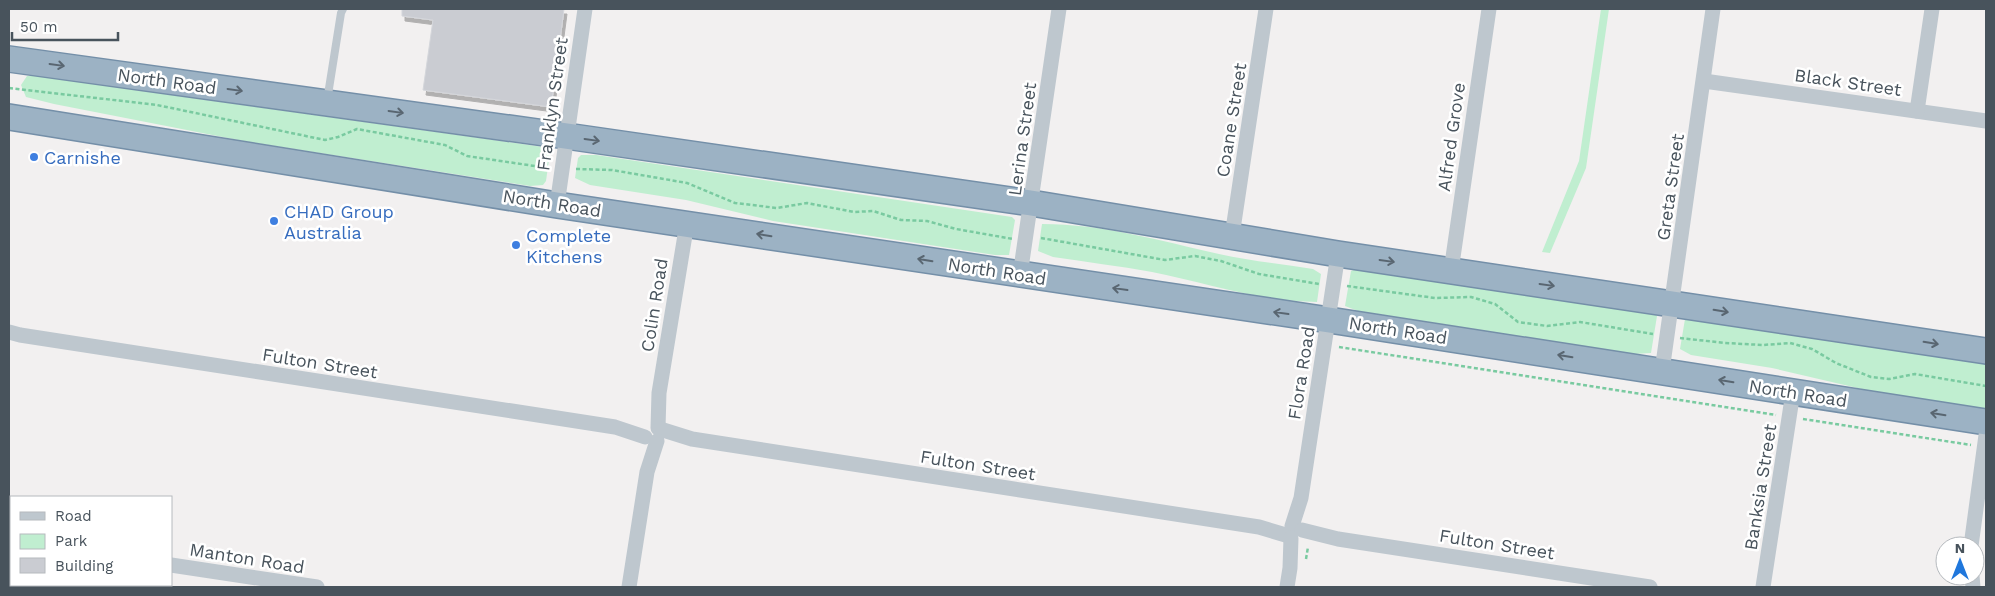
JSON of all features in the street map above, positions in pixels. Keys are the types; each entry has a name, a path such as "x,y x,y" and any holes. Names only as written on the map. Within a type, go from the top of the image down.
{"highway":[{"name":"North Road","path":"9,59 1032,203 1338,254 1986,351"},
{"name":"North Road","path":"9,116 557,205 1329,320 1986,422"}],"street":[{"name":"Franklyn Street","path":"557,205 585,9"},
{"name":"Lerina Street","path":"1020,275 1059,9"},
{"name":"Coane Street","path":"1232,236 1266,9"},
{"name":"Alfred Grove","path":"1451,271 1489,9"},
{"name":"Greta Street","path":"1662,371 1713,9"},
{"path":"1917,111 1932,9"},
{"name":"Black Street","path":"1704,81 1986,121"},
{"name":"Colin Road","path":"629,587 652,433 687,223"},
{"name":"Flora Road","path":"1287,587 1297,568 1297,533 1301,498 1338,254"},
{"name":"Fulton Street","path":"12,334 1650,587"},
{"name":"Banksia Street","path":"1763,587 1793,392"},
{"path":"1972,536 1986,435"},
{"name":"Manton Road","path":"172,565 317,587"}],"lane":[{"path":"327,103 343,9"}],"path":[{"path":"9,88 157,105 324,140 338,137 357,129 445,145 467,156 562,169 612,170 687,183 735,203 777,208 806,203 854,212 873,211 901,220 927,221 956,229 1010,239 1046,238 1165,260 1195,256 1259,274 1334,286"},
{"path":"1338,347 1971,445"},
{"path":"1297,533 1297,568"}],"green space":[{"path":"1601,9 1609,9 1586,168 1550,253 1542,252 1579,161"},
{"path":"27,76 543,147 550,152 546,181 543,185 530,186 243,141 54,104 26,97 21,85"},
{"path":"581,155 596,155 1012,217 1015,220 1009,255 995,255 773,221 686,200 590,185 575,178 578,158"},
{"path":"1042,224 1110,230 1254,261 1313,269 1321,274 1317,302 1275,299 1152,272 1053,257 1038,251"},
{"path":"1356,269 1654,313 1657,316 1651,353 1634,354 1358,311 1345,306 1351,271"},
{"path":"1685,319 1701,319 1986,362 1986,409 1866,390 1772,368 1691,355 1680,349"}],"building":[{"path":"402,9 564,9 551,107 423,90 433,20 402,16"}],"place":[{"name":"Carnishe","path":"34,157"},
{"name":"CHAD Group Australia","path":"274,221"},
{"name":"Complete Kitchens","path":"516,245"}]}
